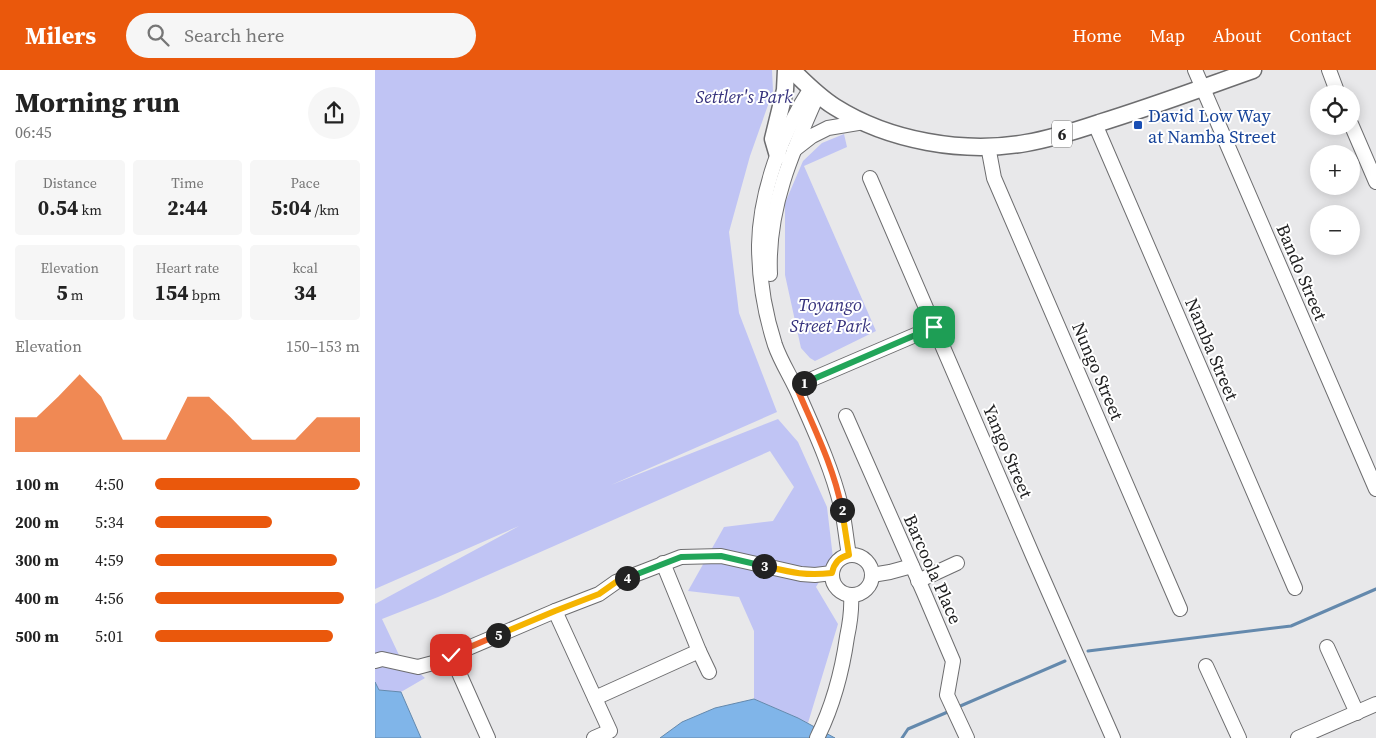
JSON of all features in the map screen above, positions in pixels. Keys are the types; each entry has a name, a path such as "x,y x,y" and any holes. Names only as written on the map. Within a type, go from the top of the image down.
{"main road":[{"path":"778,156 773,139 785,90 786,70"},
{"name":"6","path":"792,70 814,91 834,106 883,130 908,138 948,145 988,146 1005,146 1045,139 1095,124 1253,70"}],"street":[{"name":"Bando Street","path":"1195,70 1376,489"},
{"path":"1329,70 1335,85"},
{"path":"796,386 780,359 769,324 761,274 759,245 761,218 768,183 799,106 814,91"},
{"path":"814,91 778,197 773,219 769,259 770,283 777,322 790,360 796,386 832,476 842,507 849,555"},
{"path":"794,150 812,136 828,128 864,122"},
{"name":"Namba Street","path":"1095,124 1295,588"},
{"path":"1356,135 1376,182"},
{"name":"Nungo Street","path":"988,146 994,178 1180,609"},
{"name":"Yango Street","path":"871,178 1113,738"},
{"path":"796,386 934,327"},
{"name":"Barcoola Place","path":"846,416 953,661 947,694 967,738"},
{"path":"856,555 867,562 871,568 872,575 868,587 857,594 851,595 839,590 832,579 832,573 833,566 843,556 856,555"},
{"path":"375,662 382,660 418,666 433,663 599,594 616,582 681,557 721,556 801,574 832,573"},
{"path":"663,563 709,672"},
{"path":"919,580 957,563"},
{"path":"872,575 911,566"},
{"path":"817,738 826,720 843,666 852,607 851,595"},
{"path":"555,611 610,731 594,738"},
{"path":"1327,647 1357,713"},
{"path":"595,698 699,651"},
{"path":"451,655 488,738"},
{"path":"1206,666 1239,738"},
{"path":"1298,738 1376,704"}],"green space":[{"name":"Settler's Park","path":"375,70 772,70 773,91 750,156 729,232 739,313 777,412 611,485 778,419 798,442 827,507 833,558 816,587 838,624 808,723 754,699 754,631 739,597 688,591 724,527 773,521 794,487 770,451 438,597 382,619 399,655 425,678 401,692 379,690 375,682 375,604 519,526 375,589"},
{"name":"Toyango Street Park","path":"844,134 847,147 804,166 876,331 815,361 801,348 785,275 785,203 803,161 822,143"}],"shaded area":[{"path":"375,682 379,690 401,692 421,738 375,738"},
{"path":"754,699 798,718 835,738 660,738 682,722 715,708"}],"waterway":[{"path":"1088,651 1291,626 1376,589"},
{"path":"958,707 1065,661"},
{"path":"902,738 908,729 950,711"}],"place":[{"name":"David Low Way at Namba Street","path":"1138,125"}],"route":[{"path":"451,655 599,594 616,582 681,557 721,556 801,574 832,573 833,566 837,561 843,556 849,555 842,507 821,447 796,386 934,327"}]}
